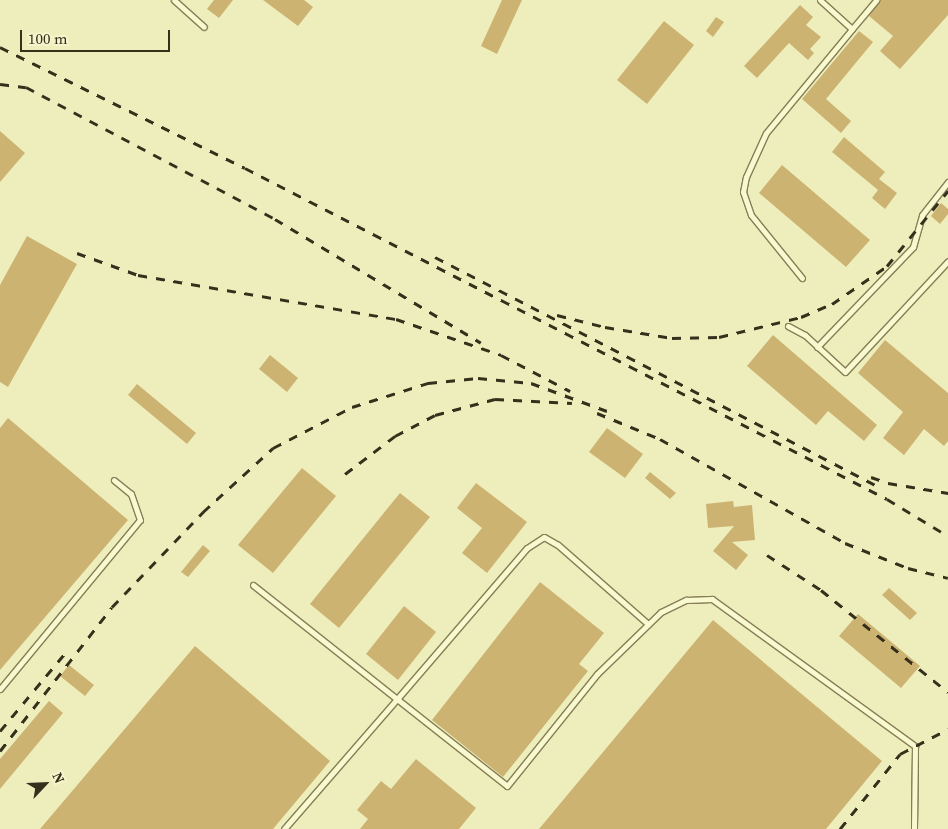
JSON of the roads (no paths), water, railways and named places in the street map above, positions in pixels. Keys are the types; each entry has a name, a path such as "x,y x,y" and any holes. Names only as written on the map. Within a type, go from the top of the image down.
{"lane":[{"path":"174,0 204,27"},
{"path":"820,0 852,29"},
{"path":"802,278 751,215 743,192 746,177 766,132 876,0"},
{"path":"817,347 913,247 922,215 948,182"},
{"path":"788,326 805,335 845,372 948,261"},
{"path":"0,689 140,520 131,494 114,480"},
{"path":"284,829 527,548 544,537 558,545 648,624"},
{"path":"253,585 507,786 597,674 661,612 686,600 712,598 915,746 914,829"}],"railway":[{"path":"0,47 245,168 887,499 948,536"},
{"path":"0,84 26,87 275,219 481,343"},
{"path":"557,315 605,327 672,338 719,337 801,317 832,304 887,266 948,191"},
{"path":"77,253 138,275 396,319 501,355 570,391"},
{"path":"435,257 879,487"},
{"path":"0,751 112,607 203,512 273,448 352,407 428,383 478,378 531,383 607,411"},
{"path":"345,474 395,436 435,415 495,399 572,403"},
{"path":"597,413 660,439 845,543 908,568 948,578"},
{"path":"871,477 888,483 948,493"},
{"path":"767,555 821,590 948,692"},
{"path":"0,731 66,652"},
{"path":"840,829 900,754 948,729"}]}
